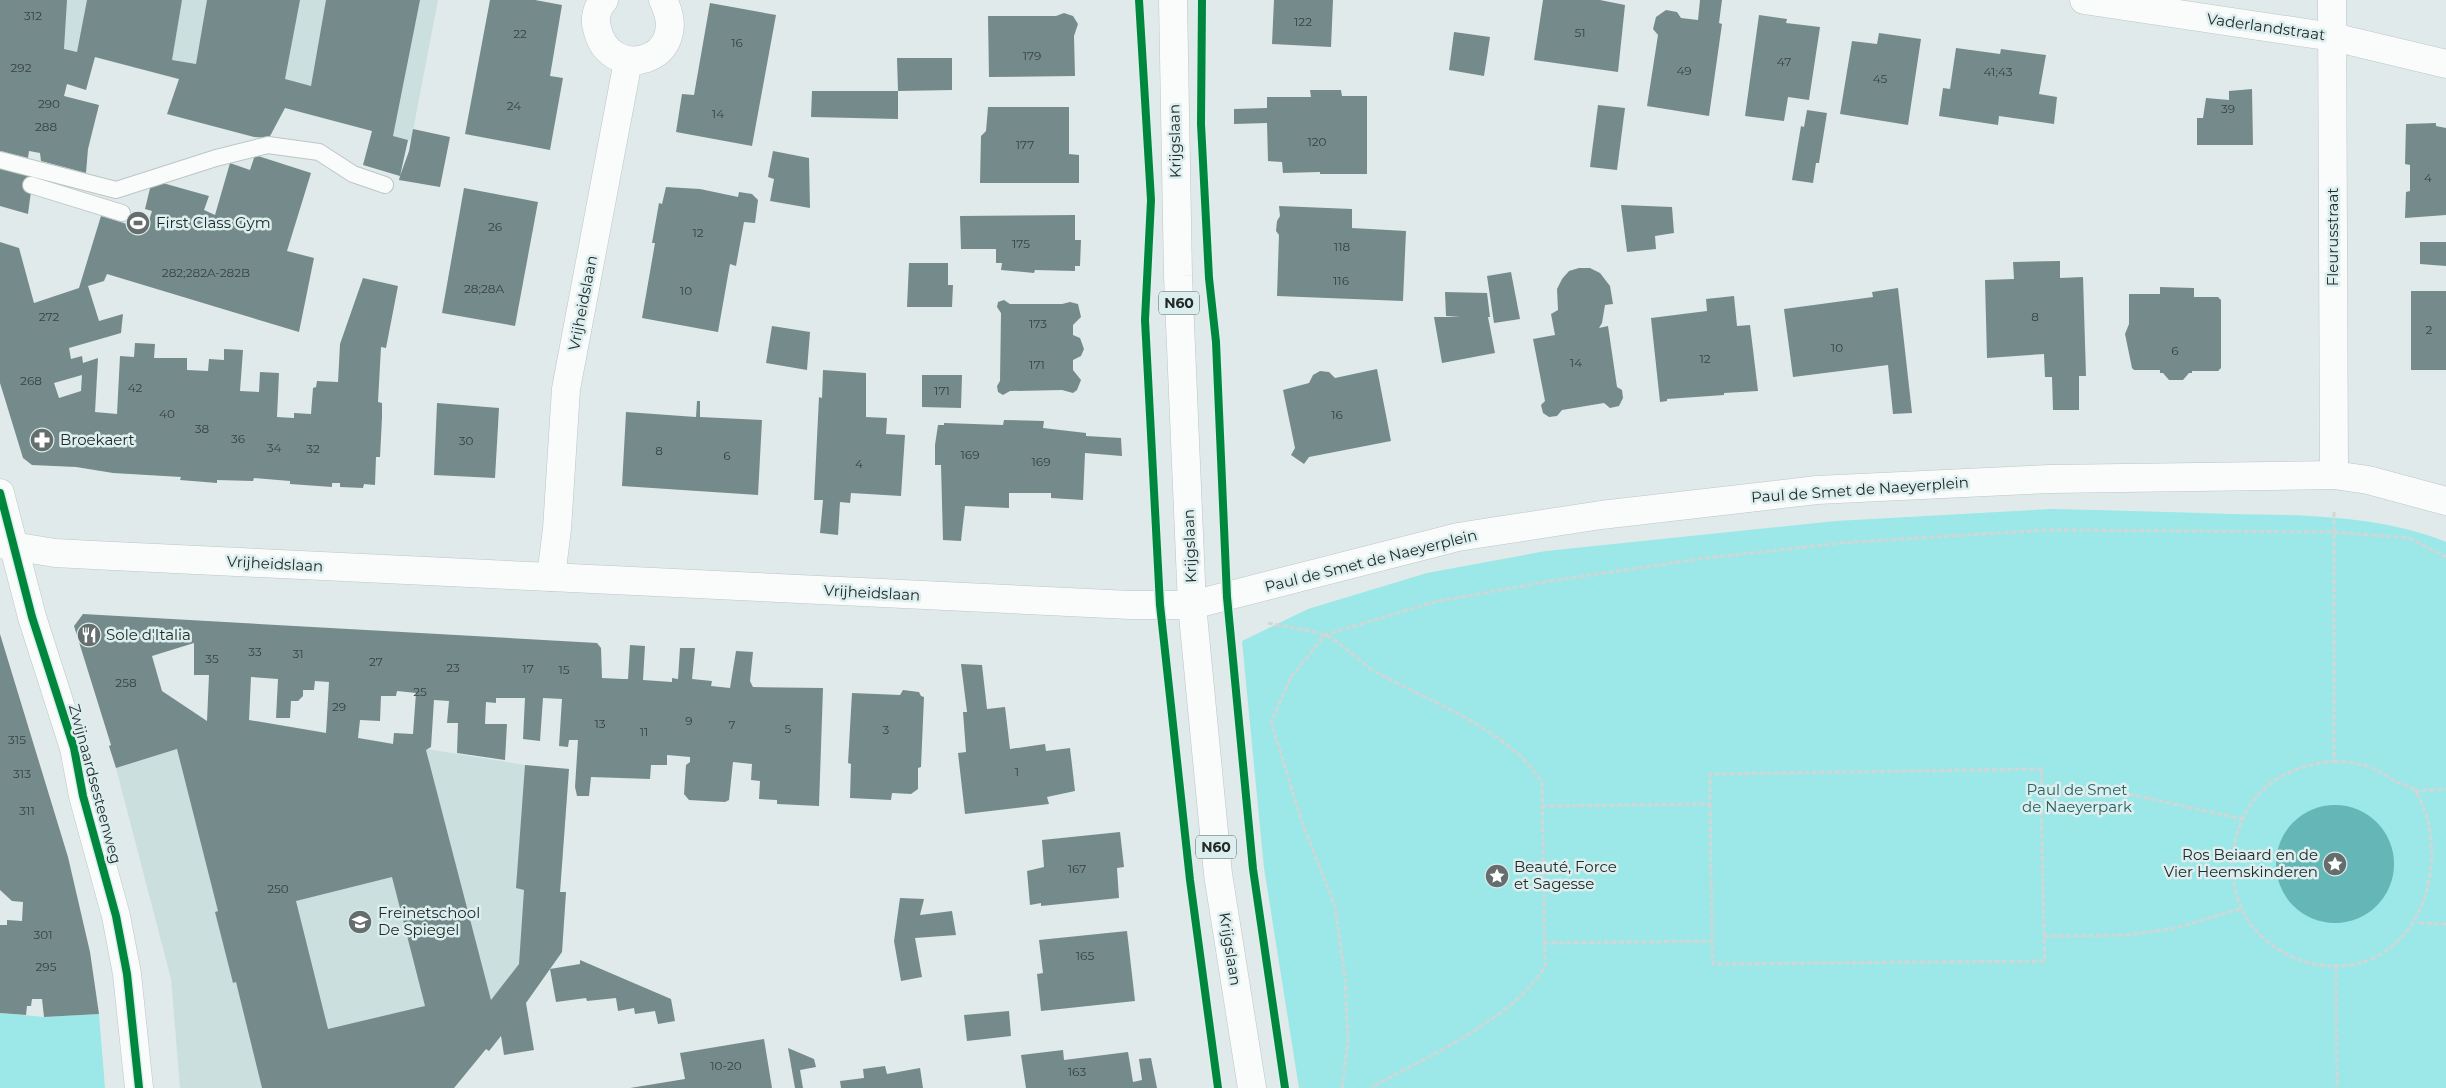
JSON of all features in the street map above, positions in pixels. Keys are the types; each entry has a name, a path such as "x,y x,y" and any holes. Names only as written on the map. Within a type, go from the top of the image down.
{"street":[{"path":"604,0 600,5 595,22 599,40 611,54 628,61 646,59 662,49 670,33 671,15 663,0"},
{"name":"Krijgslaan","path":"1173,0 1178,276 1192,605 1218,874 1252,1088"},
{"name":"Vaderlandstraat","path":"2084,0 2333,37 2446,64"},
{"name":"Fleurusstraat","path":"2332,0 2334,475"},
{"name":"Vrijheidslaan","path":"551,577 557,529 566,390 628,61"},
{"name":"Paul de Smet de Naeyerplein","path":"1192,605 1458,537 1601,515 1817,490 2050,479 2334,475 2368,480 2446,501"},
{"name":"Zwijnaardsesteenweg","path":"0,493 7,546 74,748 83,796 116,916 126,974 139,1088"},
{"name":"Vrijheidslaan","path":"7,546 55,553 1130,605 1192,605"}],"lane":[{"path":"0,160 116,190 216,158 268,145 318,152 353,174 385,185"},
{"path":"31,185 122,213"}],"path":[{"path":"1342,1088 1348,1040 1345,978 1335,906 1303,825 1271,722 1291,677 1325,635 1434,602 1542,582 1699,559 1840,543 2046,530 2333,532 2409,538 2446,557"},
{"path":"2333,532 2334,761"},
{"path":"1250,591 1254,620 1325,635 1375,672 1456,713 1501,741 1534,768 1542,783 1545,966 1536,982 1504,1010 1459,1039 1371,1088"},
{"path":"2423,916 2397,947 2368,962 2336,967 2304,962 2275,948 2252,926 2242,908 2237,897 2232,865 2236,833 2250,804 2273,782 2302,766 2334,761 2365,765 2415,790 2446,790"},
{"path":"2042,769 2040,796 2045,962 1713,964 1710,804 1710,774 2042,769"},
{"path":"2415,790 2433,830 2437,854"},
{"path":"2040,796 2128,794 2243,819"},
{"path":"1542,806 1710,804"},
{"path":"2044,936 2128,935 2176,928 2242,908"},
{"path":"2419,923 2446,924"},
{"path":"1544,943 1712,941"},
{"path":"2336,967 2337,1088"}],"shaded area":[{"path":"0,0 438,0 411,141 64,49"},
{"name":"Freinetschool De Spiegel","path":"249,720 525,765 569,769 560,892 566,892 562,952 489,1051 486,1049 454,1088 180,1088 171,979 116,768 177,749"},
{"path":"2335,805 2358,809 2377,822 2390,841 2394,864 2390,887 2377,906 2358,919 2335,923 2312,919 2293,906 2280,887 2276,864 2280,841 2293,822 2312,809"}],"green space":[{"name":"Paul de Smet de Naeyerpark","path":"2052,509 2340,518 2394,526 2446,542 2446,1088 1299,1088 1264,868 1242,641 1308,609 1427,573 1546,551 1836,521"},
{"path":"0,1013 44,1017 99,1014 105,1088 0,1088"}],"building":[{"path":"0,0 67,0 64,49 77,52 87,0 182,0 172,60 196,64 207,0 300,0 285,79 311,86 326,0 420,0 393,136 408,140 400,176 363,165 372,131 285,108 269,138 254,137 167,114 179,79 95,57 86,90 67,84 64,96 99,105 88,149 86,173 41,161 40,153 29,151 28,158 0,151"},
{"path":"490,0 535,0 562,5 550,76 563,78 550,150 465,134"},
{"path":"1274,0 1333,0 1331,47 1272,44"},
{"path":"1543,0 1600,0 1625,5 1618,72 1534,60"},
{"path":"1700,0 1722,0 1719,23 1722,24 1709,116 1647,106 1658,35 1653,29 1656,17 1666,10 1677,12 1681,18 1698,20"},
{"path":"710,3 776,15 752,146 676,132 682,94 694,95"},
{"path":"1064,13 1073,16 1078,24 1074,36 1075,76 989,77 988,16 1056,16"},
{"path":"1759,15 1787,19 1786,23 1820,27 1809,100 1788,97 1784,121 1745,116"},
{"path":"1454,32 1490,37 1484,76 1449,70"},
{"path":"1879,33 1921,39 1908,125 1840,114 1852,41 1877,44"},
{"path":"1956,48 2000,54 2001,49 2046,55 2039,94 2057,97 2054,124 1999,116 1998,125 1939,116 1943,88 1950,89"},
{"path":"897,58 952,58 952,90 898,91"},
{"path":"2252,89 2253,145 2197,145 2197,118 2203,118 2206,98 2229,100 2229,91"},
{"path":"1310,90 1341,90 1342,96 1367,96 1367,174 1283,173 1282,162 1268,161 1267,123 1234,124 1234,109 1267,108 1267,97 1311,97"},
{"path":"812,91 898,91 898,119 811,117"},
{"path":"1598,105 1625,108 1617,170 1590,167"},
{"path":"988,107 1069,107 1069,154 1079,155 1079,183 980,183 981,136 986,131"},
{"path":"1807,110 1827,113 1819,163 1816,163 1813,183 1792,180 1801,126 1804,127"},
{"path":"2436,123 2436,126 2446,128 2446,215 2405,218 2406,192 2410,191 2410,165 2405,164 2406,124"},
{"path":"413,129 450,137 440,187 399,180 409,151"},
{"path":"773,151 809,158 810,208 770,201 774,179 768,177"},
{"path":"255,155 311,173 287,251 314,258 299,332 107,274 104,281 88,286 99,321 123,314 121,333 69,348 71,359 82,356 83,363 98,358 95,412 117,414 120,356 134,357 135,343 155,344 154,358 187,358 187,370 208,371 209,359 224,360 224,349 243,350 240,391 259,392 260,372 279,373 277,417 294,418 294,413 311,414 313,388 316,387 317,381 338,382 340,344 363,278 398,286 386,348 381,347 378,402 382,403 382,418 380,457 376,457 375,485 364,484 363,488 340,487 340,483 332,483 332,487 290,484 290,481 254,478 253,481 217,480 217,483 180,480 181,477 113,473 76,467 32,465 23,458 0,383 0,242 19,248 34,303 79,288 101,216 146,230 152,211 145,209 152,180 209,196 204,210 215,215 230,163 250,170","holes":["82,375 81,391 59,398 54,383"]},
{"path":"0,167 33,176 28,214 0,206"},
{"path":"666,187 700,189 738,197 739,192 752,194 758,200 755,223 744,222 736,266 730,264 718,332 642,318 655,243 652,243 659,203 662,204"},
{"path":"464,188 538,202 515,326 442,313"},
{"path":"1621,205 1672,207 1674,233 1655,236 1656,249 1627,252"},
{"path":"1279,206 1352,209 1352,228 1406,231 1403,301 1277,296 1279,235 1276,231 1277,221 1280,216"},
{"path":"1075,215 1075,240 1081,240 1080,266 1075,266 1075,271 1035,270 1034,273 1001,270 1002,263 996,263 996,249 961,249 960,216"},
{"path":"2420,242 2446,242 2446,266 2420,264"},
{"path":"2060,261 2060,278 2083,277 2086,376 2079,376 2079,410 2053,410 2052,377 2045,377 2044,354 1987,358 1985,280 2014,279 2013,262"},
{"path":"909,263 948,263 948,285 953,285 952,307 907,307"},
{"path":"1579,268 1590,268 1600,273 1610,286 1613,304 1605,305 1602,323 1599,328 1608,326 1617,387 1622,390 1623,398 1619,406 1610,408 1604,403 1562,410 1557,416 1549,417 1543,413 1541,405 1545,401 1533,339 1555,335 1551,314 1558,310 1557,289 1569,271"},
{"path":"1511,272 1520,319 1494,323 1487,276"},
{"path":"2160,287 2194,288 2194,297 2218,297 2221,300 2221,368 2218,371 2192,371 2183,380 2169,380 2163,373 2160,373 2160,370 2134,370 2132,368 2125,334 2129,324 2129,294 2160,294"},
{"path":"1898,288 1912,413 1893,414 1888,365 1793,377 1784,309 1873,297 1872,292"},
{"path":"2411,291 2446,291 2446,370 2411,370"},
{"path":"1445,292 1487,293 1490,317 1488,317 1495,353 1442,363 1434,317 1461,317 1446,316"},
{"path":"1734,296 1737,326 1750,325 1758,391 1667,399 1667,401 1660,402 1651,318 1707,311 1706,299"},
{"path":"1004,300 1010,304 1062,304 1070,302 1078,304 1081,317 1073,325 1073,335 1080,338 1084,349 1081,356 1073,360 1073,370 1081,380 1077,390 1073,393 1062,390 1010,391 1003,395 998,392 997,386 1000,381 1001,313 997,307 998,302"},
{"path":"772,326 810,332 807,370 766,363"},
{"path":"1377,369 1391,441 1309,457 1304,464 1291,455 1295,448 1283,390 1309,383 1313,375 1320,371 1329,372 1335,378"},
{"path":"823,370 866,373 866,417 887,418 886,434 905,435 901,496 851,493 850,503 840,502 838,535 820,533 823,500 814,500 819,397 822,398"},
{"path":"922,375 962,375 961,408 922,407"},
{"path":"697,401 700,401 700,417 762,420 758,495 622,486 626,412 696,417"},
{"path":"437,403 499,408 495,478 434,475"},
{"path":"1004,420 1044,421 1043,428 1086,433 1086,436 1121,438 1122,456 1085,453 1083,500 1051,498 1051,493 1009,493 1009,508 965,506 961,541 943,540 941,465 935,465 938,425 944,425 944,423 1003,425"},
{"path":"83,614 597,643 601,648 602,678 623,679 628,679 630,645 645,646 643,680 672,682 672,678 678,679 680,648 695,648 692,679 712,681 711,686 730,688 736,651 753,652 750,681 753,687 823,688 819,806 777,804 777,800 759,799 760,781 751,780 752,764 733,762 729,800 725,802 689,800 684,794 686,765 690,762 690,757 667,755 667,765 651,765 650,779 591,777 589,796 577,796 575,787 578,740 569,740 568,747 559,746 562,699 543,698 540,741 523,739 525,698 496,698 496,703 486,702 485,724 507,724 505,760 457,753 458,723 447,723 449,701 434,700 431,747 426,750 491,1000 519,964 524,890 516,888 525,765 569,769 560,892 566,892 562,952 526,1003 534,1050 504,1055 501,1036 489,1051 486,1049 454,1088 262,1088 236,982 233,983 215,912 218,911 177,749 116,768 109,746 111,745 74,626","holes":["194,643 194,675 209,675 207,721 162,691 152,656","251,677 278,679 276,718 290,718 291,701 298,701 303,696 303,690 314,690 315,681 329,682 326,733 249,720","397,691 416,693 413,734 394,733 393,744 358,738 360,720 380,721 381,696 396,696","392,877 425,1006 328,1029 296,901"]},
{"path":"0,634 68,857 90,952 99,1014 44,1017 42,999 32,999 31,1006 27,1006 26,1015 0,1013 0,925 7,925 7,920 22,921 23,902 12,901 0,890"},
{"path":"961,664 982,665 987,709 1005,707 1010,749 1045,744 1046,751 1070,748 1075,791 1047,797 1049,804 965,814 958,753 966,752 963,712 967,712"},
{"path":"903,690 919,692 924,697 921,767 918,768 918,789 911,794 892,793 891,800 850,798 851,764 848,763 852,693 900,695"},
{"path":"1120,832 1124,867 1117,868 1119,898 1041,906 1041,903 1030,905 1027,871 1044,867 1042,840"},
{"path":"900,898 924,899 920,915 952,911 956,935 915,938 922,977 901,981 894,941"},
{"path":"1127,931 1135,1001 1041,1011 1037,974 1043,973 1039,940"},
{"path":"580,960 671,999 675,1021 658,1024 655,1011 635,1014 634,1008 618,1011 616,998 587,1001 586,998 556,1002 550,969 580,964"},
{"path":"1009,1011 1011,1036 967,1041 964,1015"},
{"path":"764,1039 772,1088 630,1088 685,1079 680,1053"},
{"path":"788,1048 814,1059 816,1067 800,1070 803,1088 795,1088"},
{"path":"1063,1050 1064,1060 1128,1052 1133,1082 1142,1080 1139,1059 1151,1058 1157,1088 1026,1088 1021,1055"},
{"path":"885,1066 887,1074 920,1068 923,1088 841,1088 840,1081 864,1078 863,1069"}],"cycle path":[{"path":"1139,0 1151,200 1145,320 1160,605 1190,880 1218,1088"},
{"path":"1202,0 1201,124 1209,278 1216,342 1227,597 1253,869 1285,1088"},
{"path":"0,493 32,617 74,748 83,796 116,916 127,974 139,1088"}],"place":[{"name":"First Class Gym","path":"138,223"},
{"name":"Broekaert","path":"42,440"},
{"name":"Sole d'Italia","path":"89,635"},
{"name":"Ros Beiaard en de Vier Heemskinderen","path":"2335,864"},
{"name":"Beauté, Force et Sagesse","path":"1497,876"},
{"name":"Freinetschool De Spiegel","path":"360,922"}]}
